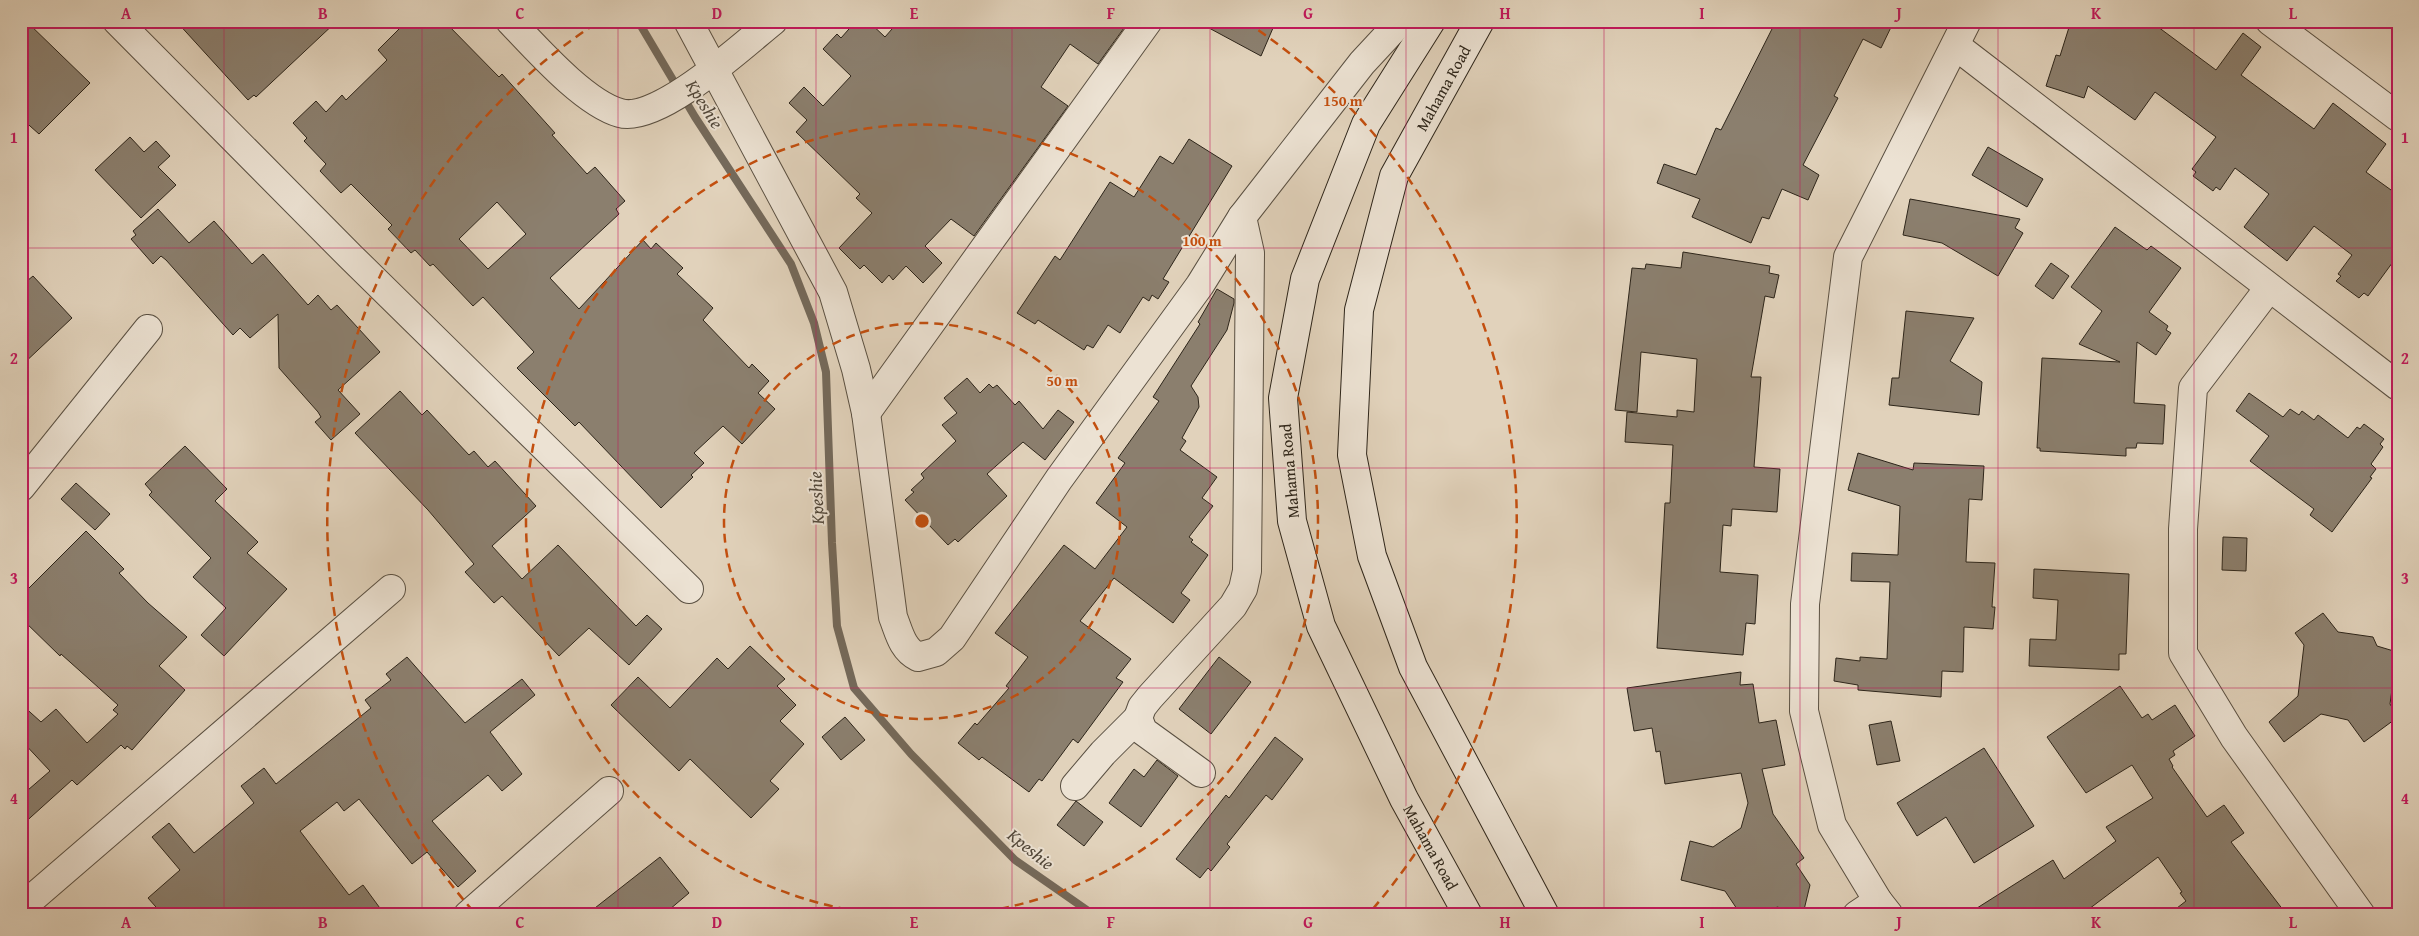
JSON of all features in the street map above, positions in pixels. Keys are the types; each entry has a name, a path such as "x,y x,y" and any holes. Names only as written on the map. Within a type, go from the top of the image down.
{"street":[{"path":"117,21 351,257 689,589"},
{"path":"510,21 558,70 596,101 621,113 642,114 666,103 773,21"},
{"path":"688,21 706,74 833,292 856,370 866,413 893,617 902,641 912,654 924,657 936,652 952,638 1059,479 1200,285 1242,217 1362,63 1401,21"},
{"path":"866,413 1148,21"},
{"name":"Mahama Road","path":"1431,21 1366,124 1305,279 1283,398 1292,521 1321,626 1404,799 1468,915"},
{"name":"Mahama Road","path":"1480,21 1394,176 1359,310 1352,454 1372,556 1413,667 1545,915"},
{"path":"1875,910 1832,825 1804,710 1805,604 1848,257 1967,21"},
{"path":"2270,21 2398,117"},
{"path":"1956,46 2398,386"},
{"path":"1075,786 1103,753 1138,718 1142,707 1150,697 1233,606 1243,589 1247,571 1250,253 1242,217"},
{"path":"2269,288 2193,388 2183,529 2183,653 2234,736 2361,915"},
{"path":"21,487 148,329"},
{"path":"21,908 391,589"},
{"path":"1138,718 1143,731 1201,773"},
{"path":"468,915 609,791"}],"building":[{"path":"21,21 26,21 90,83 39,134 21,118"},
{"path":"176,21 337,21 256,97 254,95 248,100"},
{"path":"407,21 444,21 499,77 502,74 555,133 552,135 587,174 595,167 625,201 616,209 619,214 550,278 579,309 643,240 651,249 656,243 683,268 677,274 713,308 703,320 749,368 752,364 769,381 758,393 775,409 742,444 723,426 694,453 704,463 691,475 693,477 661,508 579,422 575,426 517,368 534,352 483,297 473,306 433,264 430,266 415,250 411,253 388,229 392,225 351,184 341,193 320,171 326,164 304,141 307,138 293,123 316,101 326,112 342,95 346,100 387,60 378,50","holes":["497,202 526,234 488,269 459,239"]},
{"path":"856,21 868,21 885,37 899,21 1129,21 1098,64 1070,44 1041,87 1068,106 974,236 951,219 925,246 942,263 923,283 906,266 893,280 889,275 882,283 864,265 860,269 839,248 872,213 856,198 860,194 796,132 807,120 789,103 804,87 823,106 851,76 823,49 837,34 841,38"},
{"path":"1196,21 1276,21 1261,56"},
{"path":"1776,21 1894,21 1881,48 1863,39 1834,96 1838,98 1803,165 1819,175 1808,200 1782,189 1769,219 1762,217 1751,243 1692,217 1700,199 1657,183 1664,164 1696,175 1716,128 1721,130"},
{"path":"2071,21 2150,21 2216,70 2243,33 2261,47 2241,75 2314,129 2333,103 2386,144 2366,172 2398,195 2398,255 2368,296 2364,293 2359,298 2336,281 2341,276 2338,274 2352,255 2314,226 2287,261 2244,227 2269,194 2235,168 2220,190 2216,187 2213,191 2193,176 2196,172 2192,169 2216,137 2155,92 2135,120 2088,86 2084,98 2046,86 2056,55 2060,56"},
{"path":"130,137 144,152 156,141 170,156 158,167 176,185 141,218 95,170"},
{"path":"1189,139 1232,166 1163,279 1169,282 1158,299 1152,295 1149,301 1143,297 1120,333 1108,325 1093,348 1087,345 1084,350 1038,320 1035,324 1017,313 1055,256 1060,260 1110,182 1134,197 1160,156 1173,164"},
{"path":"1988,147 2043,179 2027,207 1972,175"},
{"path":"1910,199 2020,219 2015,228 2023,233 1998,276 1942,243 1903,235"},
{"path":"158,209 189,243 214,221 252,264 263,254 308,305 318,295 331,310 337,305 380,352 338,390 360,414 331,440 315,422 321,417 318,412 279,368 278,314 250,338 240,328 233,335 166,260 161,256 153,264 131,239 136,235 133,231"},
{"path":"2115,227 2147,250 2151,246 2181,268 2149,312 2168,326 2166,330 2171,333 2156,355 2137,342 2134,403 2165,405 2163,444 2137,443 2136,448 2126,448 2126,456 2040,451 2040,448 2037,448 2042,358 2120,362 2079,344 2102,311 2071,287"},
{"path":"1683,252 1770,266 1769,273 1779,275 1774,298 1765,296 1751,377 1761,377 1754,467 1780,469 1777,512 1732,509 1731,526 1723,525 1720,572 1758,575 1755,624 1746,623 1743,655 1657,648 1665,503 1670,503 1673,445 1625,442 1627,412 1677,417 1677,410 1694,412 1697,359 1641,352 1637,412 1615,410 1632,268 1645,269 1646,264 1681,268"},
{"path":"2051,263 2069,276 2053,299 2035,286"},
{"path":"33,276 72,318 21,366 21,286"},
{"path":"1217,289 1234,299 1234,303 1227,330 1191,386 1198,397 1199,407 1182,438 1186,441 1180,450 1217,477 1202,498 1213,506 1189,537 1193,540 1191,542 1208,555 1181,593 1190,600 1173,623 1114,578 1080,621 1131,659 1116,678 1123,682 1078,743 1073,739 1042,781 1039,779 1029,792 982,757 979,760 958,743 975,723 977,725 1009,688 1006,686 1028,657 995,633 1064,545 1095,569 1127,527 1096,503 1125,463 1118,458 1159,401 1153,397 1200,324 1198,322"},
{"path":"1906,311 1974,318 1950,361 1982,382 1979,415 1889,405 1892,378 1899,378"},
{"path":"967,378 980,393 989,384 993,388 997,385 1015,405 1019,401 1043,429 1058,410 1074,422 1045,460 1023,442 987,474 1007,496 958,542 955,539 948,545 905,500 914,492 911,490 924,478 921,474 956,441 942,425 957,413 944,398"},
{"path":"400,391 422,415 427,410 469,455 474,451 488,467 495,461 536,506 492,546 522,579 558,545 636,626 647,615 662,629 629,665 589,628 559,656 502,596 494,603 465,572 474,564 428,510 355,433"},
{"path":"2249,393 2283,417 2290,409 2299,415 2302,411 2314,420 2318,415 2348,438 2357,427 2360,429 2364,424 2384,439 2380,444 2383,447 2371,464 2376,469 2370,477 2372,478 2332,532 2310,515 2314,509 2250,461 2269,436 2236,411"},
{"path":"185,446 227,489 215,501 258,542 247,553 287,589 224,656 201,635 226,608 193,577 211,558 149,495 152,492 145,484"},
{"path":"1858,453 1913,470 1914,463 1984,466 1982,500 1969,499 1966,562 1995,563 1992,607 1995,607 1993,629 1964,627 1963,672 1942,671 1941,697 1858,690 1858,685 1834,681 1836,658 1860,661 1860,657 1887,659 1890,582 1851,581 1852,553 1898,555 1900,506 1848,490"},
{"path":"76,483 110,514 95,530 61,499"},
{"path":"86,531 124,569 119,573 148,603 187,637 159,666 185,690 132,750 127,746 125,749 121,745 77,785 72,780 21,826 21,796 50,771 21,740 21,704 41,722 56,709 87,743 118,714 113,710 118,705 61,654 60,656 21,618 21,596"},
{"path":"2223,537 2247,538 2246,571 2222,570"},
{"path":"2034,569 2129,574 2126,654 2119,654 2119,670 2029,666 2030,639 2056,640 2058,600 2033,598"},
{"path":"2323,613 2338,632 2373,637 2377,646 2397,652 2390,704 2398,717 2364,742 2348,720 2321,714 2284,742 2269,722 2298,696 2304,645 2295,633"},
{"path":"750,646 785,679 777,686 796,705 780,721 804,744 770,781 779,789 751,818 690,759 679,771 611,705 638,677 670,708 717,658 728,669"},
{"path":"407,657 465,723 522,679 535,695 490,732 522,774 502,791 488,775 432,821 476,871 458,887 427,852 412,864 359,799 344,811 337,802 300,831 349,895 363,885 385,915 163,915 148,898 180,870 152,837 169,823 194,853 254,803 241,786 264,768 276,784 371,708 365,700 391,680 386,674"},
{"path":"1219,657 1251,682 1211,734 1179,709"},
{"path":"1741,672 1740,685 1753,684 1759,723 1776,720 1785,765 1762,769 1773,814 1804,858 1796,864 1810,885 1803,914 1777,907 1766,915 1741,915 1725,891 1681,880 1690,841 1713,847 1741,828 1748,803 1741,773 1665,784 1660,751 1656,752 1652,728 1634,731 1627,688"},
{"path":"2120,686 2142,718 2148,714 2152,720 2175,705 2195,736 2173,751 2175,755 2169,759 2172,767 2207,817 2224,805 2244,833 2231,842 2287,915 2168,915 2186,901 2158,857 2081,915 1966,915 2053,860 2064,879 2116,841 2106,827 2153,798 2132,765 2086,793 2047,737"},
{"path":"845,717 865,740 841,760 822,737"},
{"path":"1891,721 1900,761 1877,765 1869,725"},
{"path":"1275,737 1303,759 1272,800 1266,795 1227,844 1230,847 1211,871 1208,868 1200,878 1176,859 1226,795 1229,798"},
{"path":"1984,748 2034,826 1974,863 1946,817 1917,836 1897,803"},
{"path":"1157,760 1178,776 1141,827 1109,803 1134,769 1144,777"},
{"path":"1076,801 1103,822 1084,846 1057,825"},
{"path":"660,857 689,893 663,915 586,915"}],"waterway":[{"name":"Kpeshie","path":"638,21 695,117 791,264 814,323 826,372 837,626 854,688 911,754 1015,860 1094,915"}]}
